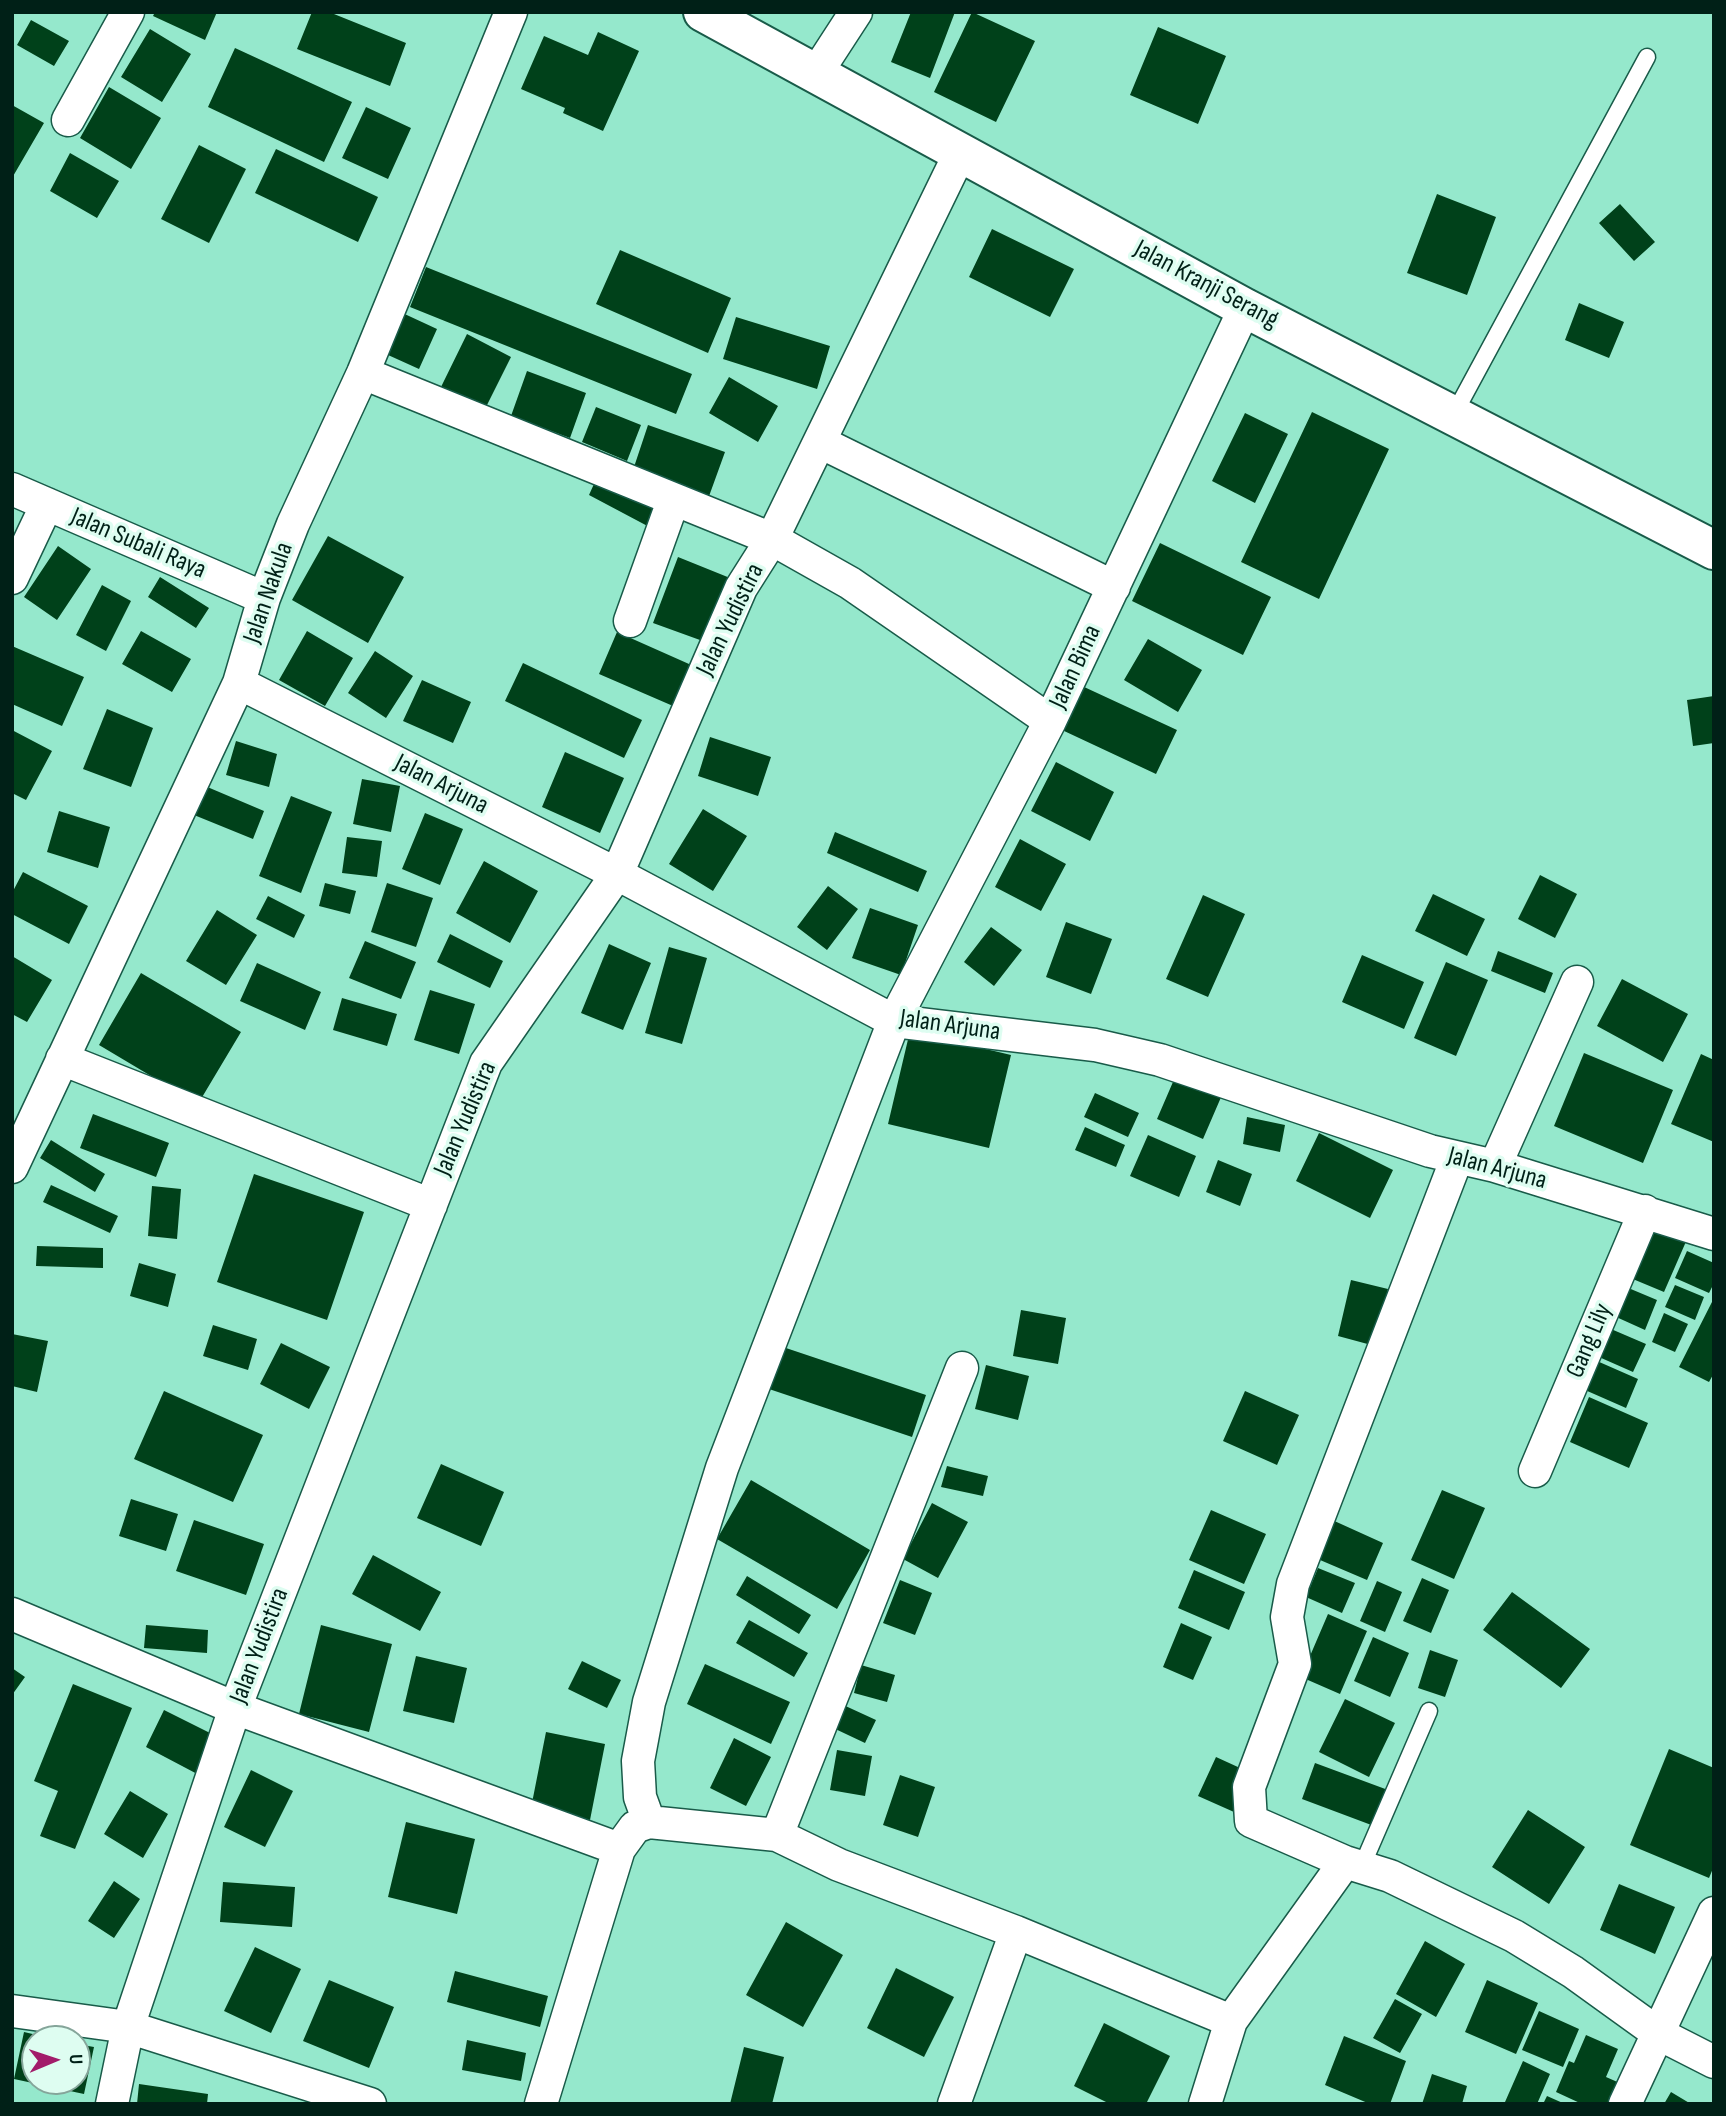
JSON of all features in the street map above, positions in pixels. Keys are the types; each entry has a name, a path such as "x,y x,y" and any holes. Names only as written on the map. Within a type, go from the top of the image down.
{"main road":[{"name":"Jalan Kranji Serang","path":"703,12 1245,308 1714,550"}],"street":[{"path":"68,120 128,12"},
{"name":"Jalan Nakula","path":"12,1167 239,683 264,598 293,524 363,373 510,12"},
{"path":"817,72 856,12"},
{"name":"Jalan Yudistira","path":"112,2104 128,2026 235,1708 486,1063 617,874 741,589 772,539 961,151"},
{"name":"Jalan Bima","path":"649,1822 640,1797 638,1761 649,1702 722,1468 894,1021 1050,721 1245,308"},
{"path":"363,373 772,539 850,583 1050,721"},
{"path":"820,442 1114,587"},
{"name":"Jalan Subali Raya","path":"12,489 264,598"},
{"path":"630,621 673,501"},
{"path":"12,578 47,504"},
{"name":"Jalan Arjuna","path":"239,683 617,874 894,1021 1095,1045 1160,1060 1457,1158 1495,1166 1714,1234"},
{"path":"1495,1166 1577,982"},
{"path":"62,1059 431,1205"},
{"path":"1457,1158 1293,1584 1287,1617 1295,1664 1249,1787 1251,1821 1353,1864 1390,1876 1514,1936 1573,1972 1659,2034 1714,2062"},
{"name":"Gang Lily","path":"1535,1471 1645,1211"},
{"path":"778,1835 962,1368"},
{"path":"12,1614 235,1708 619,1849"},
{"path":"541,2104 619,1849 635,1827 649,1822 778,1835 839,1865 1016,1932 1231,2021"},
{"path":"1205,2104 1231,2021 1353,1864"},
{"path":"1625,2104 1714,1913"},
{"path":"954,2104 1016,1932"},
{"path":"12,2011 128,2026 370,2104"}],"lane":[{"path":"1454,416 1647,57"},
{"path":"1353,1864 1429,1711"}],"building":[{"path":"155,12 217,12 205,40 153,16"},
{"path":"312,12 329,12 406,43 390,86 297,49"},
{"path":"911,12 955,12 930,78 891,62"},
{"path":"972,12 1035,41 996,122 934,92"},
{"path":"31,20 69,41 54,66 17,45"},
{"path":"1158,27 1226,56 1198,124 1130,95"},
{"path":"150,29 191,54 162,102 121,77"},
{"path":"598,32 639,51 603,131 563,113 565,108 521,89 544,36 588,55"},
{"path":"235,48 352,102 324,162 208,107"},
{"path":"109,87 161,118 131,169 80,138"},
{"path":"12,105 44,123 12,178"},
{"path":"366,107 411,128 388,179 342,158"},
{"path":"199,145 246,169 209,243 161,219"},
{"path":"276,149 378,197 358,242 255,193"},
{"path":"70,153 119,181 97,218 50,191"},
{"path":"1437,194 1496,217 1467,295 1407,273"},
{"path":"1620,204 1655,242 1634,261 1599,223"},
{"path":"992,229 1074,269 1050,317 969,277"},
{"path":"620,250 731,298 708,353 596,304"},
{"path":"426,267 692,374 676,414 410,307"},
{"path":"1579,303 1624,322 1609,358 1565,340"},
{"path":"396,310 437,329 419,369 377,350"},
{"path":"736,317 830,346 817,389 723,359"},
{"path":"467,334 511,357 485,409 441,387"},
{"path":"527,371 586,393 570,438 511,416"},
{"path":"729,377 778,406 758,442 709,413"},
{"path":"596,407 641,425 627,461 582,442"},
{"path":"1312,412 1389,449 1319,599 1241,562"},
{"path":"1245,413 1288,434 1255,503 1212,481"},
{"path":"648,425 725,452 708,499 632,473"},
{"path":"598,475 663,506 655,530 589,495"},
{"path":"328,536 404,577 368,643 292,600"},
{"path":"1160,543 1271,597 1243,655 1132,601"},
{"path":"58,546 91,569 57,620 24,597"},
{"path":"678,557 735,580 711,644 653,623"},
{"path":"160,577 209,608 196,628 148,597"},
{"path":"102,585 131,601 106,651 76,635"},
{"path":"141,631 191,659 172,692 122,664"},
{"path":"307,631 353,658 325,706 279,680"},
{"path":"617,632 698,668 680,709 599,674"},
{"path":"1148,639 1202,670 1178,712 1124,680"},
{"path":"12,646 84,677 62,726 12,704"},
{"path":"375,651 413,676 386,718 348,693"},
{"path":"523,663 642,720 624,758 505,701"},
{"path":"422,680 471,702 453,743 403,721"},
{"path":"1082,686 1177,730 1156,774 1062,730"},
{"path":"1714,696 1714,743 1693,746 1687,700"},
{"path":"107,709 153,728 131,787 83,769"},
{"path":"12,730 52,751 26,800 12,793"},
{"path":"710,737 771,757 758,796 698,776"},
{"path":"236,741 277,754 269,787 226,775"},
{"path":"565,752 624,778 600,833 542,807"},
{"path":"1056,762 1114,792 1090,841 1031,811"},
{"path":"362,779 400,786 391,832 353,824"},
{"path":"205,786 264,811 253,839 194,815"},
{"path":"291,796 332,812 301,893 259,876"},
{"path":"703,809 747,836 713,891 669,864"},
{"path":"59,811 110,827 98,868 47,852"},
{"path":"425,813 463,829 440,885 402,869"},
{"path":"835,832 927,871 918,892 827,853"},
{"path":"347,837 382,841 377,877 342,873"},
{"path":"1020,839 1066,864 1041,911 995,887"},
{"path":"484,861 538,891 510,943 456,913"},
{"path":"23,872 88,906 69,944 12,914 12,893"},
{"path":"1540,875 1577,894 1555,938 1518,919"},
{"path":"325,883 356,891 350,914 319,906"},
{"path":"387,883 433,898 416,947 371,932"},
{"path":"828,886 858,909 827,950 797,927"},
{"path":"1433,894 1485,919 1467,956 1415,931"},
{"path":"1203,895 1245,914 1208,997 1166,979"},
{"path":"268,896 305,915 294,938 256,919"},
{"path":"870,908 918,925 901,975 852,958"},
{"path":"217,910 257,935 226,985 186,961"},
{"path":"1066,922 1112,939 1091,994 1046,977"},
{"path":"991,927 1022,950 994,986 964,962"},
{"path":"450,934 503,961 490,988 437,962"},
{"path":"365,941 416,962 401,999 349,978"},
{"path":"609,944 651,963 623,1030 581,1013"},
{"path":"669,947 707,958 682,1044 645,1033"},
{"path":"1498,951 1553,973 1545,993 1491,971"},
{"path":"1362,955 1424,982 1404,1029 1342,1002"},
{"path":"12,956 52,980 27,1022 12,1014"},
{"path":"1446,962 1488,980 1456,1056 1414,1038"},
{"path":"257,963 321,992 305,1030 240,1001"},
{"path":"141,973 241,1032 198,1104 99,1045"},
{"path":"1622,979 1688,1014 1663,1062 1597,1026"},
{"path":"430,990 475,1004 459,1054 414,1040"},
{"path":"342,998 397,1014 387,1046 333,1030"},
{"path":"910,1031 1011,1055 989,1148 888,1124"},
{"path":"1584,1053 1673,1090 1643,1163 1554,1126"},
{"path":"1701,1054 1714,1060 1714,1142 1671,1124"},
{"path":"1179,1068 1225,1088 1203,1139 1157,1119"},
{"path":"1095,1093 1139,1113 1128,1137 1084,1117"},
{"path":"93,1114 169,1143 156,1177 80,1148"},
{"path":"1247,1117 1285,1125 1280,1152 1243,1144"},
{"path":"1085,1127 1125,1145 1116,1167 1075,1150"},
{"path":"1319,1133 1393,1170 1370,1218 1296,1181"},
{"path":"1148,1135 1196,1156 1179,1197 1130,1176"},
{"path":"51,1140 105,1174 95,1192 40,1158"},
{"path":"1218,1160 1252,1174 1240,1206 1206,1192"},
{"path":"254,1174 364,1212 327,1320 217,1282"},
{"path":"51,1185 118,1216 110,1233 43,1202"},
{"path":"152,1186 181,1189 177,1239 148,1236"},
{"path":"1652,1221 1688,1237 1664,1292 1628,1277"},
{"path":"37,1246 103,1248 103,1268 36,1266"},
{"path":"1687,1251 1714,1263 1714,1283 1709,1293 1675,1278"},
{"path":"139,1263 176,1274 168,1307 130,1296"},
{"path":"1351,1280 1388,1289 1375,1346 1338,1336"},
{"path":"1675,1285 1704,1297 1695,1320 1665,1307"},
{"path":"1626,1287 1657,1300 1645,1330 1614,1316"},
{"path":"1714,1298 1714,1373 1709,1382 1679,1367"},
{"path":"1021,1310 1066,1318 1058,1364 1013,1356"},
{"path":"1664,1313 1688,1324 1675,1352 1652,1342"},
{"path":"213,1325 257,1339 248,1370 203,1356"},
{"path":"1611,1329 1646,1344 1633,1372 1599,1357"},
{"path":"12,1334 48,1341 37,1392 12,1386"},
{"path":"281,1343 330,1367 309,1409 260,1384"},
{"path":"783,1347 926,1395 912,1437 769,1389"},
{"path":"1597,1361 1638,1379 1626,1408 1585,1390"},
{"path":"986,1365 1029,1376 1018,1420 975,1409"},
{"path":"164,1391 263,1435 233,1502 134,1459"},
{"path":"1245,1391 1299,1415 1277,1465 1223,1441"},
{"path":"1589,1397 1648,1423 1629,1468 1570,1442"},
{"path":"441,1464 504,1492 481,1546 417,1518"},
{"path":"947,1466 988,1476 983,1496 941,1487"},
{"path":"751,1480 870,1550 837,1609 717,1539"},
{"path":"1442,1490 1485,1508 1454,1579 1411,1560"},
{"path":"131,1499 178,1514 166,1551 119,1536"},
{"path":"932,1503 968,1522 938,1578 903,1559"},
{"path":"1211,1510 1266,1534 1244,1584 1189,1560"},
{"path":"1330,1519 1383,1543 1367,1580 1313,1557"},
{"path":"194,1520 264,1544 246,1595 176,1571"},
{"path":"373,1555 441,1592 420,1631 352,1594"},
{"path":"1318,1568 1355,1583 1342,1613 1306,1597"},
{"path":"1194,1570 1245,1592 1229,1630 1178,1608"},
{"path":"747,1576 811,1615 799,1634 736,1595"},
{"path":"1422,1578 1449,1590 1431,1633 1403,1621"},
{"path":"900,1580 932,1593 915,1635 883,1623"},
{"path":"1377,1581 1402,1592 1385,1632 1360,1621"},
{"path":"1512,1592 1590,1649 1561,1688 1483,1630"},
{"path":"1328,1614 1367,1631 1340,1694 1301,1677"},
{"path":"749,1620 808,1653 794,1677 736,1643"},
{"path":"1181,1623 1212,1637 1193,1680 1163,1667"},
{"path":"146,1625 208,1630 207,1653 144,1648"},
{"path":"321,1625 392,1644 369,1732 299,1714"},
{"path":"1373,1637 1409,1653 1390,1697 1354,1681"},
{"path":"1430,1650 1458,1660 1445,1697 1418,1688"},
{"path":"416,1656 467,1668 454,1723 403,1711"},
{"path":"582,1661 621,1680 607,1708 568,1689"},
{"path":"705,1664 790,1702 771,1744 687,1704"},
{"path":"861,1665 895,1675 887,1702 854,1693"},
{"path":"12,1668 25,1677 12,1695"},
{"path":"73,1684 132,1708 75,1849 40,1836 58,1791 34,1781"},
{"path":"1345,1699 1395,1723 1369,1777 1319,1752"},
{"path":"839,1703 876,1720 865,1743 829,1726"},
{"path":"164,1710 220,1738 201,1776 146,1747"},
{"path":"546,1732 605,1744 590,1820 531,1808"},
{"path":"734,1738 771,1757 746,1806 710,1788"},
{"path":"1669,1749 1714,1768 1714,1866 1709,1878 1630,1845"},
{"path":"837,1750 872,1756 865,1796 830,1790"},
{"path":"1216,1757 1251,1773 1234,1812 1198,1796"},
{"path":"1315,1763 1388,1790 1374,1826 1302,1799"},
{"path":"251,1770 293,1791 265,1847 224,1827"},
{"path":"900,1775 935,1787 918,1837 883,1825"},
{"path":"130,1791 168,1814 143,1858 104,1834"},
{"path":"1528,1810 1585,1847 1549,1904 1492,1867"},
{"path":"406,1822 475,1839 457,1914 388,1897"},
{"path":"114,1881 140,1899 114,1938 88,1921"},
{"path":"223,1882 295,1887 292,1927 220,1922"},
{"path":"1619,1884 1675,1907 1655,1954 1600,1930"},
{"path":"786,1922 843,1955 803,2027 746,1995"},
{"path":"1425,1941 1465,1964 1436,2017 1396,1994"},
{"path":"255,1947 301,1969 271,2033 224,2011"},
{"path":"896,1968 954,1997 924,2057 867,2028"},
{"path":"455,1971 548,1996 540,2027 447,2002"},
{"path":"329,1980 394,2007 369,2068 303,2041"},
{"path":"1487,1980 1538,2003 1516,2054 1465,2032"},
{"path":"1395,1999 1422,2014 1400,2053 1373,2038"},
{"path":"1539,2011 1579,2029 1563,2067 1522,2050"},
{"path":"1104,2023 1170,2056 1146,2104 1110,2104 1074,2086"},
{"path":"1586,2035 1618,2049 1606,2077 1622,2084 1614,2104 1582,2104 1556,2092 1569,2061 1574,2063"},
{"path":"1344,2036 1406,2061 1390,2104 1370,2104 1325,2085"},
{"path":"467,2040 526,2053 521,2081 462,2070"},
{"path":"21,2046 21,2080 14,2079"},
{"path":"744,2047 784,2057 772,2104 730,2104"},
{"path":"1523,2061 1550,2074 1537,2104 1505,2102"},
{"path":"1432,2074 1467,2086 1462,2104 1422,2104"},
{"path":"139,2084 208,2094 207,2104 137,2104"},
{"path":"1671,2092 1691,2104 1664,2104"},
{"path":"1547,2096 1565,2104 1543,2104"}]}
